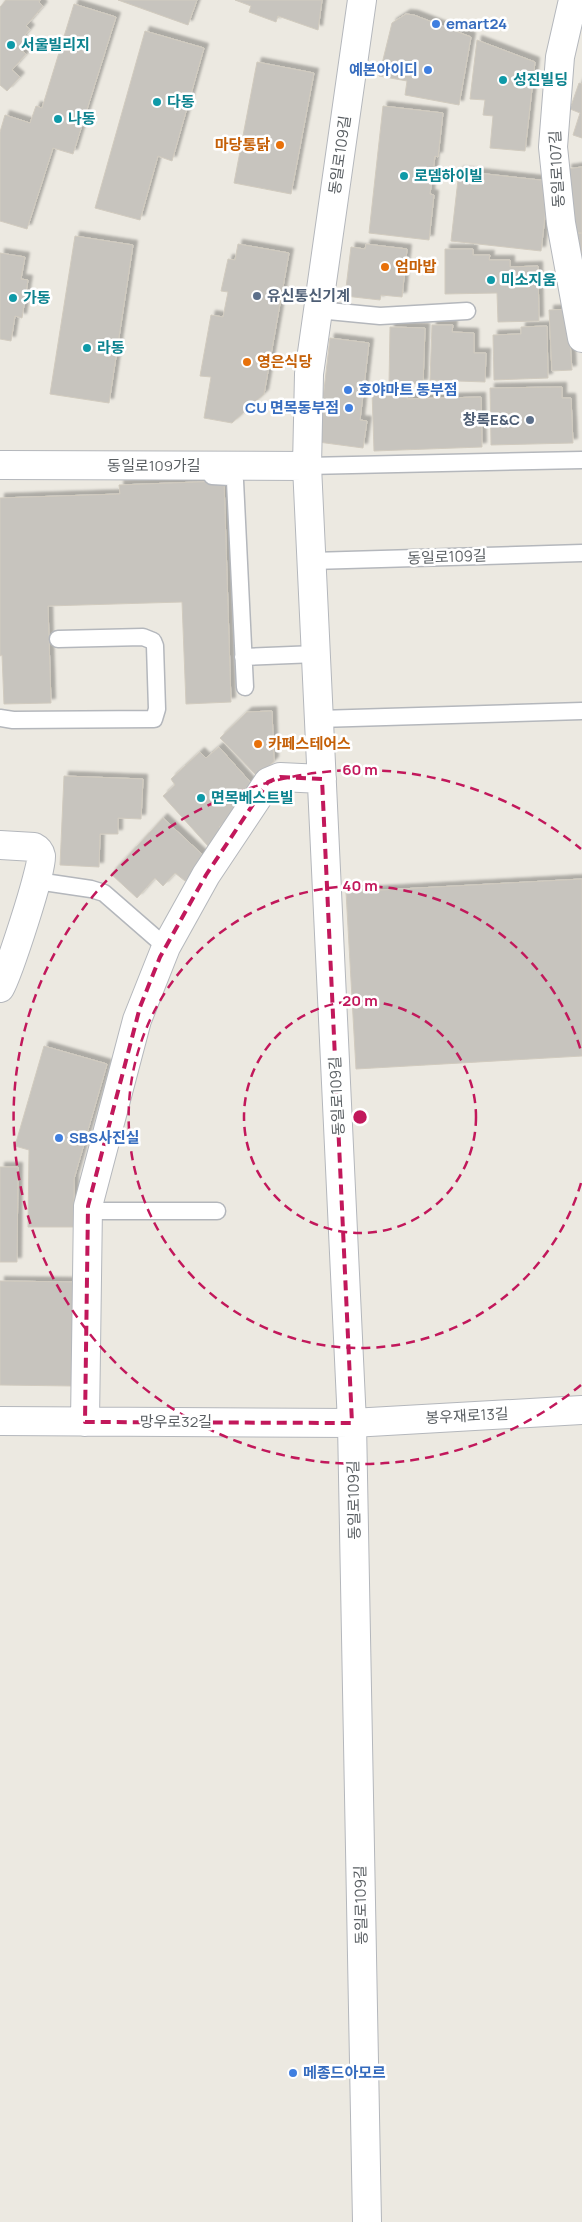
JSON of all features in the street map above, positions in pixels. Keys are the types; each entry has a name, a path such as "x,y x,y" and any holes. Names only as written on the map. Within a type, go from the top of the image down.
{"street":[{"name":"동일로109길","path":"362,0 309,374 307,466 352,1423 367,2222"},
{"name":"동일로107길","path":"573,0 560,57 553,147 561,223 582,338"},
{"name":"동일로109가길","path":"0,465 307,466"},
{"path":"85,1422 87,1211 140,1007 166,946 209,870 268,782 280,778 322,779"},
{"path":"0,845 28,846 38,850 41,856 37,881 0,988"},
{"name":"봉우재로13길","path":"352,1423 582,1410"},
{"name":"망우로32길","path":"0,1421 352,1423"}],"lane":[{"path":"318,310 380,316 467,311"},
{"path":"307,466 582,460"},
{"path":"0,477 230,477 235,482 236,488 245,686"},
{"name":"동일로109길","path":"312,561 582,553"},
{"path":"0,718 13,720 154,718 157,709 156,646 153,641 143,638 58,639"},
{"path":"243,657 316,654"},
{"path":"319,719 582,711"},
{"path":"37,881 91,889 104,893 166,946"},
{"path":"87,1211 217,1211"}],"highlighted area":[{"path":"280,777 322,779 352,1423 85,1422 88,1206 140,1007 160,957 206,875 268,782"}],"building":[{"name":"서울빌리지","path":"6,0 40,0 39,2 43,6 26,26 30,29 21,40 24,42 19,48 26,54 12,70 20,77 7,91 0,85 0,7"},
{"path":"118,0 197,0 188,25"},
{"path":"235,0 322,0 318,30 278,16 276,22 249,12 251,6"},
{"name":"나동","path":"74,4 116,17 73,154 53,148 27,229 0,221 0,132 5,115 30,123 36,106 42,108"},
{"path":"406,14 414,15 471,37 459,105 405,95 407,81 379,76 392,23"},
{"name":"다동","path":"145,31 204,48 172,161 158,156 140,220 95,208"},
{"name":"성진빌딩","path":"477,40 535,62 525,151 490,148 493,116 483,115 485,100 470,99"},
{"path":"257,62 314,73 291,194 234,183"},
{"path":"579,83 582,84 582,138 573,135 580,113 570,109"},
{"name":"로뎀하이빌","path":"383,106 443,113 438,157 435,156 430,194 434,195 429,240 369,233"},
{"path":"582,167 582,233 574,233 567,169"},
{"path":"459,171 549,181 541,251 451,241"},
{"path":"574,233 582,233 582,307"},
{"name":"라동","path":"75,236 133,245 109,403 50,394"},
{"path":"238,244 289,253 264,394 232,423 204,418 211,377 200,376 211,315 223,317 228,292 221,291 228,259 235,260"},
{"path":"366,244 407,249 402,297 381,295 380,300 345,296 351,247 365,249"},
{"name":"미소지움","path":"445,249 473,249 473,255 490,255 489,260 510,260 510,267 538,266 539,321 498,322 497,293 445,294"},
{"name":"가동","path":"0,253 25,257 21,279 28,280 22,318 15,316 11,341 0,339"},
{"path":"573,309 569,327 572,370 552,371 549,310"},
{"path":"432,325 453,325 452,332 474,333 474,353 486,353 485,382 430,380"},
{"path":"547,326 548,378 494,380 493,335 521,334 521,327"},
{"path":"390,327 425,328 423,384 389,383"},
{"path":"330,338 369,343 360,420 367,421 363,448 318,442"},
{"path":"562,387 562,398 571,398 573,443 491,445 490,388"},
{"path":"407,391 407,399 481,397 482,447 374,451 372,392"},
{"path":"224,481 231,702 186,704 182,602 48,606 51,703 4,704 2,655 0,656 0,498 120,494 119,485"},
{"path":"272,711 274,761 258,777 220,738 247,712"},
{"name":"면목베스트빌","path":"219,747 252,784 231,803 237,810 219,827 223,832 208,846 163,796 175,785 171,779 200,752 206,758"},
{"path":"64,776 143,779 141,819 118,818 118,834 100,834 99,867 60,865"},
{"path":"163,818 206,858 185,881 175,873 163,886 155,878 137,898 111,874"},
{"path":"582,879 582,1056 356,1069 346,892"},
{"path":"44,1046 107,1064 74,1179 74,1227 28,1227 29,1150 15,1146"},
{"path":"0,1167 18,1167 17,1262 0,1262"},
{"path":"0,1281 73,1282 72,1386 0,1385"}],"place":[{"name":"emart24","path":"436,24"},
{"name":"서울빌리지","path":"11,45"},
{"name":"예본아이디","path":"428,70"},
{"name":"성진빌딩","path":"503,80"},
{"name":"다동","path":"157,102"},
{"name":"나동","path":"58,119"},
{"name":"마당통닭","path":"280,145"},
{"name":"로뎀하이빌","path":"404,176"},
{"name":"엄마밥","path":"385,267"},
{"name":"미소지움","path":"491,280"},
{"name":"유신통신기계","path":"257,296"},
{"name":"가동","path":"13,298"},
{"name":"라동","path":"87,348"},
{"name":"영은식당","path":"247,362"},
{"name":"호야마트 동부점","path":"348,390"},
{"name":"CU 면목동부점","path":"349,408"},
{"name":"창록E&C","path":"530,420"},
{"name":"카페스테어스","path":"258,744"},
{"name":"면목베스트빌","path":"201,798"},
{"name":"SBS사진실","path":"59,1138"},
{"name":"메종드아모르","path":"293,2073"}]}
